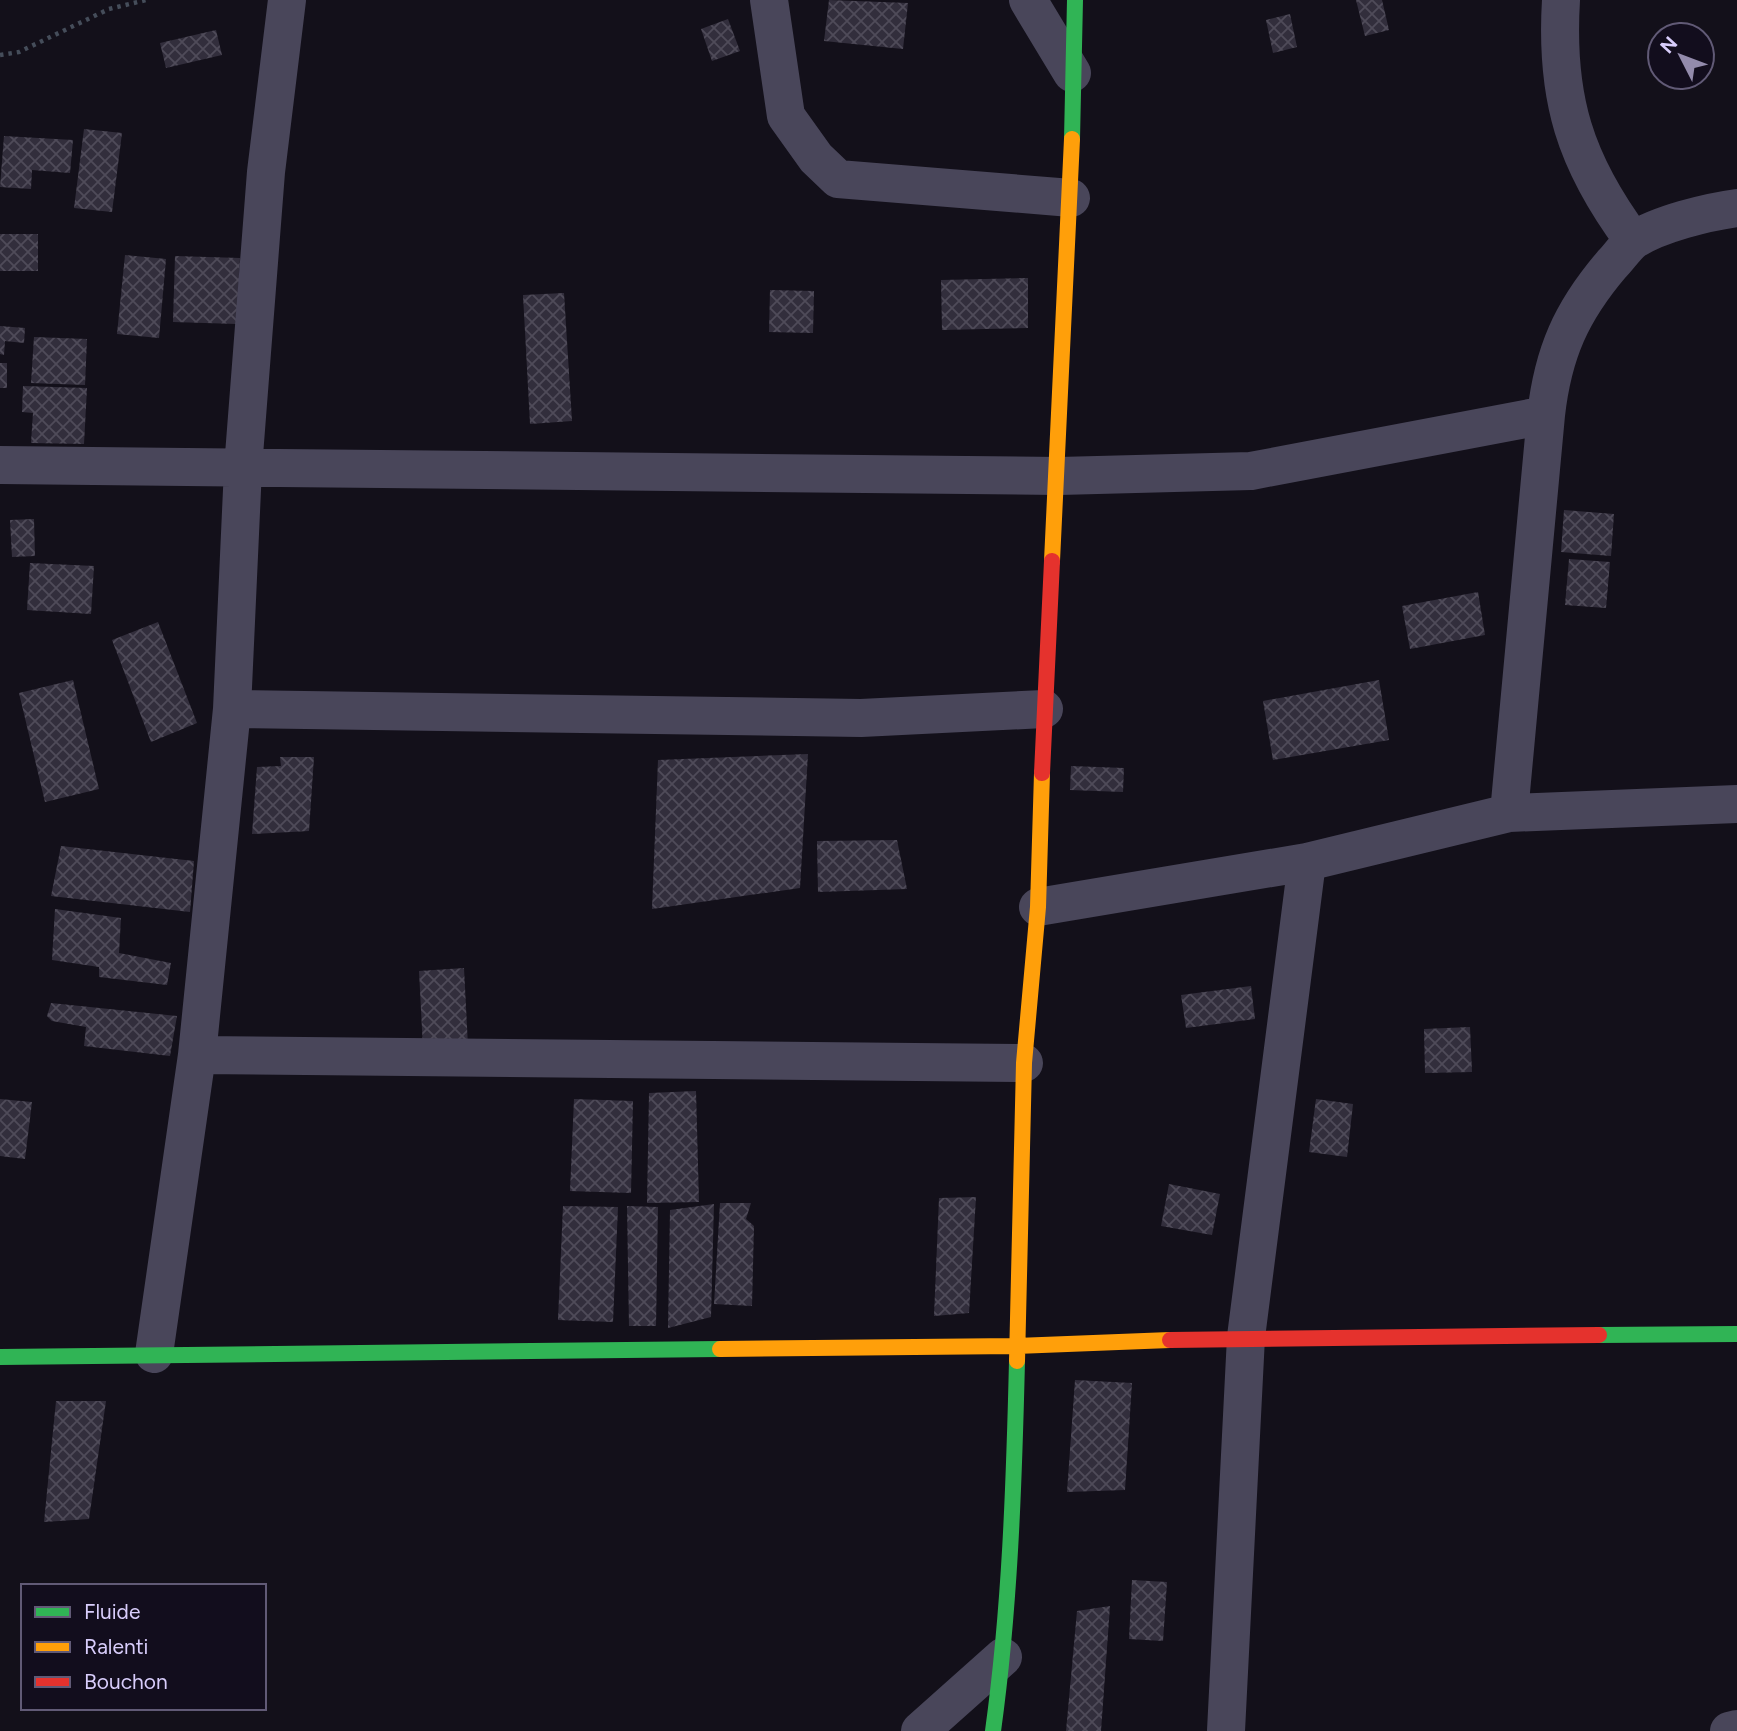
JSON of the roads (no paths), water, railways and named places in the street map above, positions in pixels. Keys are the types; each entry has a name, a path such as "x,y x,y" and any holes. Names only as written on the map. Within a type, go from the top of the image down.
{"street":[{"path":"154,1354 197,1055 232,709 243,468 266,172 286,0"},
{"path":"769,0 786,116 816,158 838,179 1071,198"},
{"path":"1028,0 1072,73"},
{"path":"993,1731 1003,1657 1013,1515 1024,1063 1038,907 1044,709 1059,476 1071,198 1075,0"},
{"path":"1562,0 1559,40 1565,98 1575,142 1604,202 1633,240"},
{"path":"1509,813 1546,415 1551,372 1562,339 1589,291 1633,240 1713,211 1737,208"},
{"path":"0,465 1059,476 1251,471 1546,415"},
{"path":"232,709 861,718 1044,709"},
{"path":"1038,907 1307,862 1509,813 1737,804"},
{"path":"1226,1731 1246,1338 1307,862"},
{"path":"197,1055 1024,1063"},
{"path":"0,1357 1016,1346 1246,1338 1737,1334"},
{"path":"920,1731 1003,1657"},
{"path":"1730,1731 1737,1729"}]}
